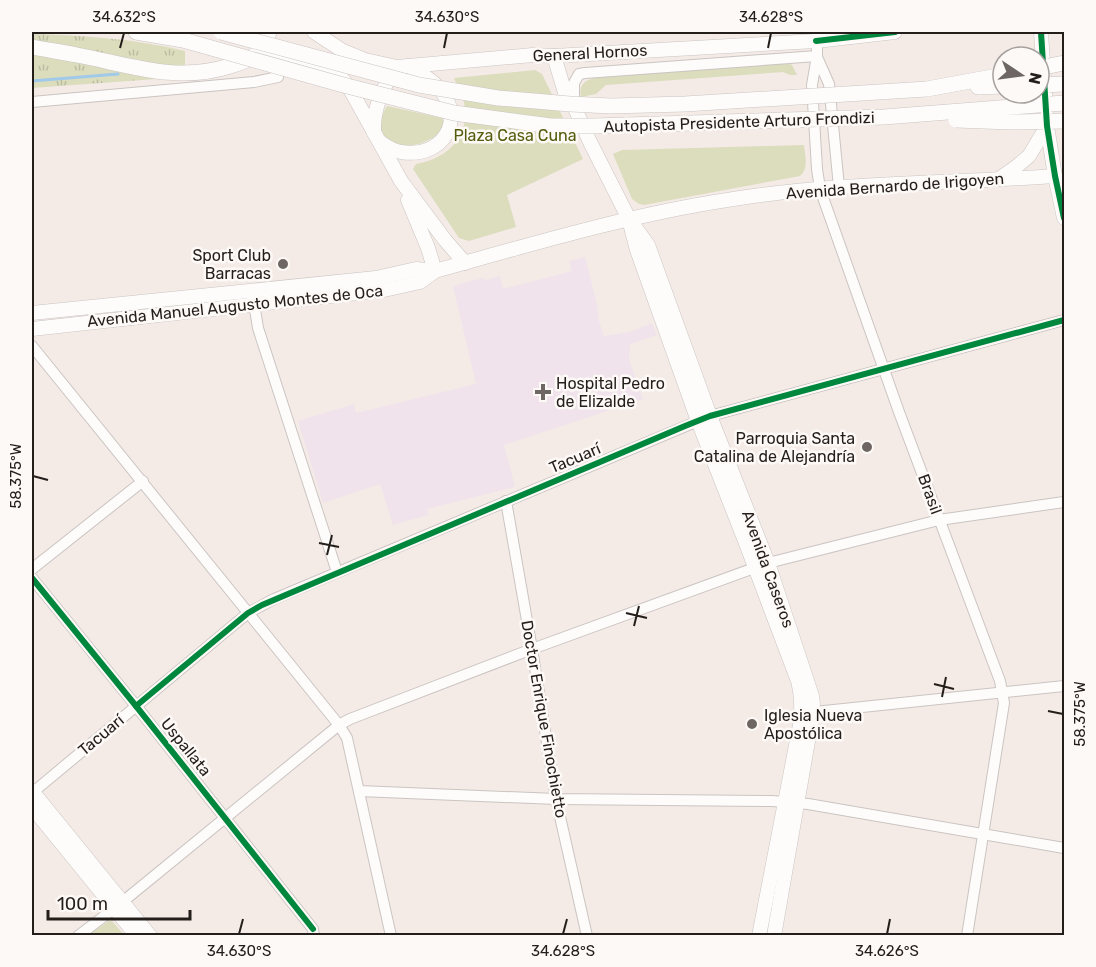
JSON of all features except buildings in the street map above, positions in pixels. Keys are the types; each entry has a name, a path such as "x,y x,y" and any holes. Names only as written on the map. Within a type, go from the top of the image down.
{"highway":[{"name":"Autopista Presidente Arturo Frondizi","path":"136,32 183,40 454,113 551,126 884,117 1065,103"},
{"name":"Autopista Presidente Arturo Frondizi","path":"221,32 419,86 498,98 570,104 611,106 685,104 991,86"},
{"path":"32,47 175,74 215,70 251,58 258,54 269,32"},
{"path":"251,58 279,58 322,64 333,69 350,89"},
{"path":"927,89 991,77"},
{"path":"884,117 1011,122 1065,121"}],"main road":[{"name":"General Hornos","path":"314,32 343,51 365,60 403,66 533,55 554,56 896,32"},
{"path":"1041,32 1047,126 1060,176 1065,218"},
{"name":"Avenida Caseros","path":"554,56 566,96 574,106 629,219 637,250 812,696 791,802 774,936"},
{"path":"403,66 430,79 440,88 452,117 451,128 440,143 427,150 414,153 400,152 391,149 376,138 375,114 380,96 385,84 403,66"},
{"path":"350,89 401,181 465,263"},
{"path":"997,180 1025,159 1047,126"},
{"name":"Avenida Bernardo de Irigoyen","path":"629,219 728,200 839,187 1060,176"},
{"path":"401,181 435,271"},
{"name":"Avenida Manuel Augusto Montes de Oca","path":"32,329 253,298 376,278 416,269 435,271 629,219"},
{"name":"Avenida Manuel Augusto Montes de Oca","path":"32,313 253,298"},
{"path":"32,792 119,904 137,936"},
{"name":"Avenida Caseros","path":"759,936 791,802"},
{"path":"32,807 150,936"}],"street":[{"name":"Brasil","path":"816,36 817,56 812,85 820,189 999,681 1004,703 967,936"},
{"name":"Brasil","path":"817,56 829,84 839,187"},
{"name":"General Hornos","path":"574,106 574,82 579,74 585,72 817,56"},
{"path":"32,102 254,82 278,77"},
{"path":"253,298 258,328 337,572"},
{"name":"Tacuarí","path":"32,792 248,613 274,599 704,418 1065,320"},
{"path":"32,346 339,725 347,738 391,936"},
{"path":"32,569 143,482"},
{"name":"Doctor Enrique Finochietto","path":"506,501 556,799 587,936"},
{"path":"78,936 339,725 350,719 532,649 762,566 939,520 1065,502"},
{"name":"Uspallata","path":"32,578 314,929 314,936"},
{"path":"807,712 1065,686"},
{"path":"359,791 556,799 791,802 1065,848"}],"shaded area":[{"name":"Hospital Pedro de Elizalde","path":"585,257 604,336 630,332 652,323 657,335 630,344 629,359 643,399 504,445 515,487 427,509 428,515 393,525 380,484 323,503 298,421 354,404 356,413 476,384 453,286 500,276 503,289 572,271 569,261"}],"green space":[{"path":"32,34 109,38 185,51 185,67 170,69 32,44"},
{"path":"32,53 170,78 32,88"},
{"path":"788,63 792,65 797,75 783,72 606,85 596,94 581,97 583,84 594,78"},
{"name":"Plaza Casa Cuna","path":"535,70 542,74 583,159 507,195 516,227 469,241 459,238 413,169 416,164 435,158 452,147 462,131 465,106 454,78"},
{"name":"Plaza Casa Cuna","path":"387,106 442,118 444,123 437,135 424,142 404,146 395,144 383,134 381,126"},
{"path":"804,145 805,166 800,176 644,205 632,199 613,154 622,150"},
{"path":"112,921 124,935 87,936"}],"waterway":[{"path":"32,81 118,74"}],"cycle path":[{"path":"816,41 895,32"},
{"path":"1041,32 1047,126 1064,218"},
{"path":"136,706 248,613 262,605 685,426 710,416 1064,320"},
{"path":"32,578 313,929"}],"place":[{"name":"Sport Club Barracas","path":"283,264"},
{"name":"Hospital Pedro de Elizalde","path":"543,392"},
{"name":"Parroquia Santa Catalina de Alejandría","path":"867,447"},
{"name":"Iglesia Nueva Apostólica","path":"752,724"}]}
